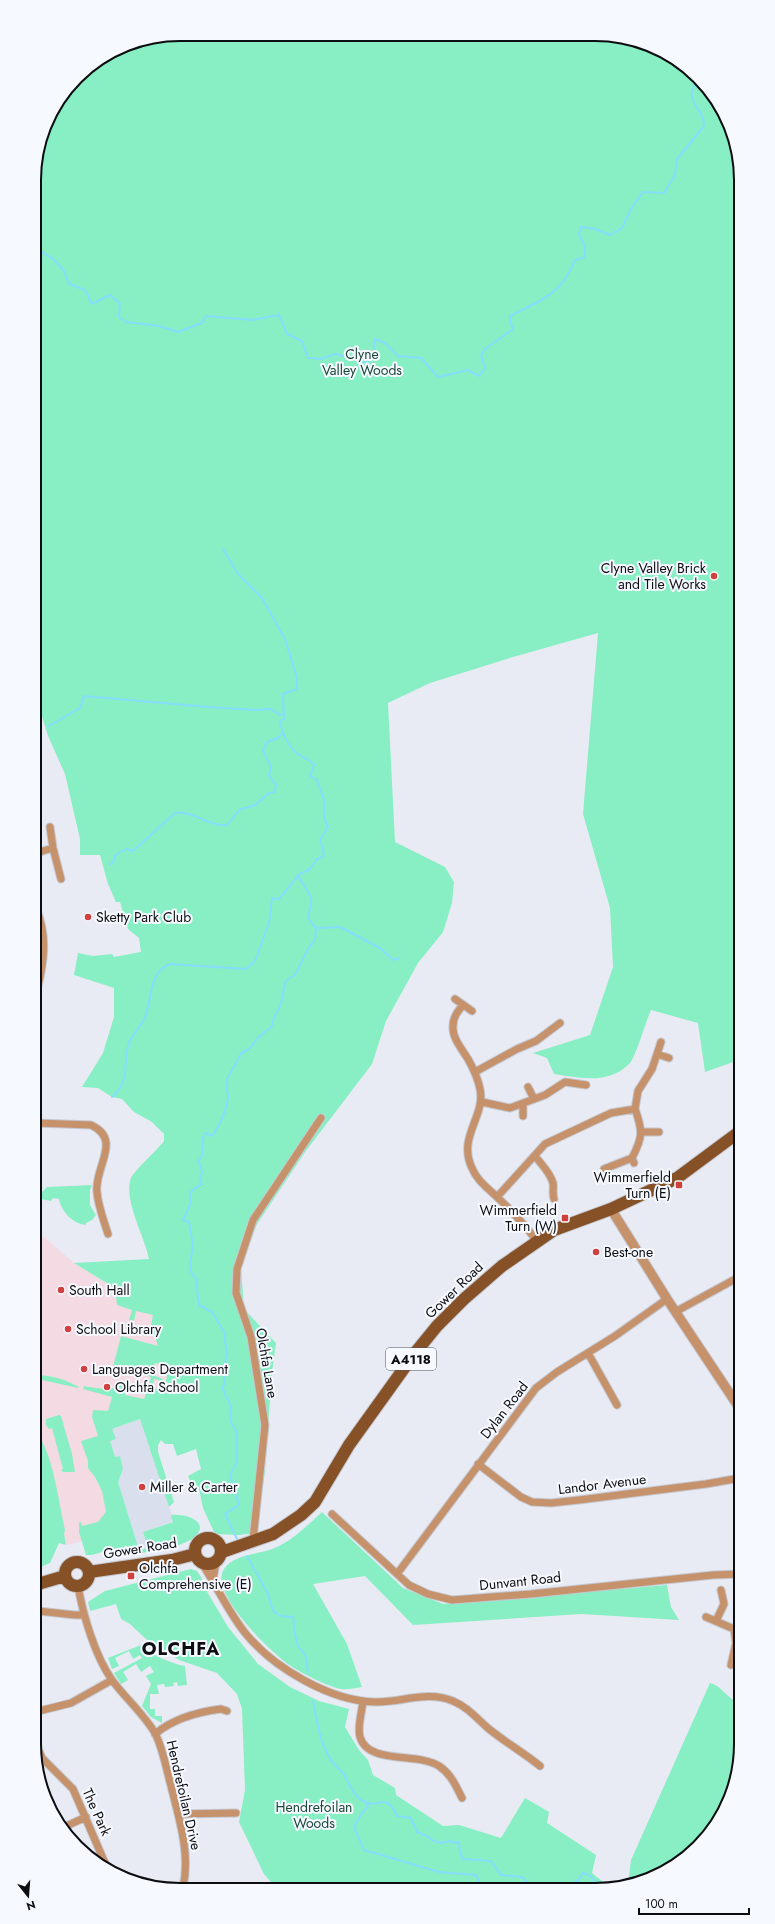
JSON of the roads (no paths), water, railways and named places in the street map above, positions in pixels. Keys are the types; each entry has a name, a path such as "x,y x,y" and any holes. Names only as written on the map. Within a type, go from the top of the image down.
{"main road":[{"name":"Gower Road","path":"218,1552 273,1534 301,1515 315,1502 368,1417 437,1326 469,1294 502,1266 537,1241 566,1224 611,1209 677,1178 734,1136"},
{"path":"211,1537 218,1552 208,1564 198,1558 195,1547 201,1539 211,1537"},
{"name":"Gower Road","path":"89,1572 172,1560 198,1558"},
{"path":"74,1562 84,1564 89,1572 88,1580 78,1586 70,1584 65,1576 66,1569 74,1562"},
{"path":"41,1583 65,1576"}],"street":[{"path":"50,827 53,848 61,879"},
{"path":"41,852 53,848"},
{"path":"41,928 45,943 41,972"},
{"path":"456,999 472,1011"},
{"path":"464,1005 456,1015 452,1027 456,1040 475,1072 482,1102 469,1136 468,1154 472,1168 482,1183 524,1224 537,1241"},
{"path":"475,1072 517,1049 536,1041 560,1023"},
{"path":"604,1169 633,1160 641,1142 641,1132 636,1109 638,1091 652,1069 661,1042"},
{"path":"657,1054 669,1058"},
{"path":"482,1102 510,1108 545,1095 565,1082 586,1085"},
{"path":"528,1087 534,1100"},
{"path":"523,1104 523,1116"},
{"path":"497,1197 545,1144 611,1113 636,1109"},
{"name":"Olchfa Lane","path":"253,1540 265,1425 251,1337 236,1293 237,1269 253,1220 321,1118"},
{"path":"41,1123 91,1125 98,1128 102,1133 108,1147 96,1190 108,1234"},
{"path":"641,1132 659,1132"},
{"path":"535,1156 550,1175 554,1185 552,1193 554,1199"},
{"path":"611,1209 675,1312 734,1400"},
{"path":"675,1312 734,1280"},
{"name":"Dylan Road","path":"397,1574 536,1388 557,1372 615,1336 667,1299"},
{"path":"588,1353 617,1405"},
{"name":"Landor Avenue","path":"478,1464 521,1497 532,1502 551,1503 578,1500 734,1479"},
{"name":"Dunvant Road","path":"332,1514 409,1584 428,1594 452,1600 516,1596 713,1575 734,1574"},
{"path":"213,1580 218,1552"},
{"path":"198,1558 213,1580 219,1594 246,1635 268,1657 321,1689 343,1697 363,1701 388,1701 415,1696 434,1697 452,1701 473,1713 489,1729 540,1766"},
{"name":"Hendrefoilan Drive","path":"78,1586 83,1615 112,1680 155,1734 161,1748 178,1814 185,1854 186,1872 184,1883"},
{"path":"716,1621 724,1604 721,1590"},
{"path":"41,1611 83,1615"},
{"path":"706,1617 734,1626"},
{"path":"731,1664 734,1651"},
{"path":"41,1710 71,1703 112,1680"},
{"path":"363,1701 360,1736 368,1750 376,1754 431,1761 441,1767 454,1779 462,1798"},
{"path":"155,1734 165,1725 188,1716 205,1711 221,1709 226,1711"},
{"name":"The Park","path":"42,1757 73,1789 104,1861"},
{"path":"178,1814 236,1813"},
{"path":"68,1826 86,1818"}],"waterway":[{"path":"41,252 53,259 64,271 69,284 85,290 92,304 110,295 120,303 119,317 126,322 159,326 178,332 202,323 206,316 253,320 279,315 287,334 302,341 308,358 320,359 336,354 367,363 374,352 375,339 385,343 398,356 421,358 438,377 468,370 479,376 485,368 481,355 485,349 513,329 510,322 510,316 549,295 563,281 575,260 585,257 585,246 579,235 581,227 595,229 610,235 622,228 631,209 643,192 664,193 675,175 677,159 704,126 701,113 692,99 695,85"},
{"path":"223,549 238,574 262,598 285,639 297,678 297,689 283,694 284,719 280,721 282,730 292,748 314,765 310,776 317,780 324,800 324,819 328,827 320,840 324,854 322,857 317,859 310,869 298,875 311,898 309,919 316,928 315,940 309,947 295,975 288,979 285,983 281,1004 272,1026 258,1038 249,1049 241,1053 228,1077 228,1101 223,1117 212,1136 206,1133 203,1138 202,1156 198,1161 202,1171 200,1180 202,1184 190,1193 191,1203 183,1220 189,1222 193,1246 190,1263 191,1272 196,1279 199,1305 212,1312 224,1332 227,1354 223,1372 225,1383 222,1388 231,1406 230,1420 237,1433 237,1462 230,1475 239,1505 225,1514 237,1539"},
{"path":"49,726 80,708 84,696 208,707 256,710 271,709 280,715 283,714"},
{"path":"110,865 115,860 114,856 126,849 133,851 175,813 188,814 214,824 227,825 239,810 255,805 269,793 275,792 276,785 269,776 271,767 263,751 267,742 278,738 283,732"},
{"path":"112,1097 118,1091 124,1079 129,1042 145,1017 152,986 158,973 170,964 246,969 255,961 269,923 272,898 279,899 298,876"},
{"path":"316,928 340,927 380,948 393,960 399,958"},
{"path":"247,1556 268,1594 273,1611 281,1616 293,1617 295,1635 298,1646 306,1657 308,1673"},
{"path":"313,1701 319,1731 327,1753 345,1776 353,1792 358,1797 367,1803 372,1804 385,1802 392,1808 397,1816 411,1818 417,1832 429,1837 432,1840 441,1843 451,1841 455,1843 459,1842 460,1852 463,1859 491,1861 501,1875 522,1877 528,1883"},
{"path":"366,1802 368,1807 362,1813 354,1827 364,1850 439,1872 476,1875 480,1883"},
{"path":"573,1883 578,1880 583,1873 589,1875 597,1883"}],"place":[{"name":"Clyne Valley Brick and Tile Works","path":"714,576"},
{"name":"Sketty Park Club","path":"88,917"},
{"name":"Wimmerfield Turn (E)","path":"679,1185"},
{"name":"Wimmerfield Turn (W)","path":"565,1218"},
{"name":"Best-one","path":"596,1252"},
{"name":"South Hall","path":"61,1290"},
{"name":"School Library","path":"68,1329"},
{"name":"Languages Department","path":"84,1369"},
{"name":"Olchfa School","path":"107,1387"},
{"name":"Miller & Carter","path":"142,1487"},
{"name":"Olchfa Comprehensive (E)","path":"131,1576"}],"district":[{"name":"OLCHFA","path":"181,1649"}],"park label":[{"name":"Clyne Valley Woods","path":"362,362"},
{"name":"Hendrefoilan Woods","path":"314,1816"}]}
